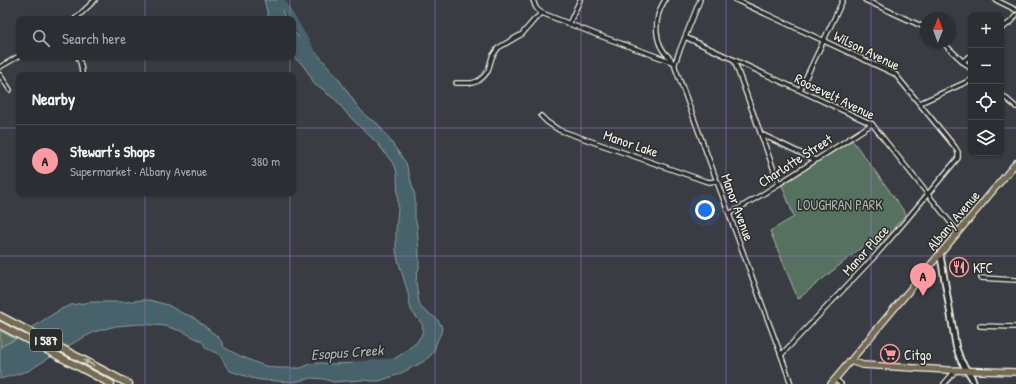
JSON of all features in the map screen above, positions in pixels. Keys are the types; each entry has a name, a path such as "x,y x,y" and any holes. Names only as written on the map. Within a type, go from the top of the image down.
{"highway":[{"name":"I 587","path":"0,316 128,384"},
{"name":"I 587","path":"0,325 111,384"}],"main road":[{"name":"Albany Avenue","path":"831,384 1016,163"},
{"path":"850,361 864,365 967,371 1016,372"}],"street":[{"path":"78,16 95,0"},
{"path":"533,0 535,8 542,13 675,63"},
{"path":"569,24 580,0"},
{"path":"665,0 658,11 656,31 658,40 663,50 675,63"},
{"path":"675,63 700,0"},
{"name":"Wilson Avenue","path":"736,0 895,74 956,147 958,155"},
{"path":"800,90 843,0"},
{"path":"866,0 920,25"},
{"path":"996,0 1016,10"},
{"path":"456,83 472,83 483,77 488,71 492,57 498,48 522,34 542,13"},
{"path":"1004,27 1016,16"},
{"name":"Roosevelt Avenue","path":"685,37 872,124 958,232"},
{"path":"948,48 968,67"},
{"path":"962,62 968,57"},
{"path":"0,67 16,58"},
{"path":"80,60 82,72"},
{"path":"734,60 779,184"},
{"name":"Manor Avenue","path":"675,63 675,67 791,384"},
{"path":"0,75 10,90"},
{"path":"920,103 968,81"},
{"path":"1004,96 1016,106"},
{"name":"Manor Lake","path":"541,116 547,122 560,130 705,181 709,182 717,180"},
{"name":"Charlotte Street","path":"730,214 872,124"},
{"path":"761,134 815,160"},
{"name":"Manor Place","path":"781,355 875,256 958,158 958,155"},
{"path":"940,253 956,347 961,361 972,378 974,384"},
{"path":"981,278 1016,280"},
{"path":"980,326 1016,327"},
{"path":"944,384 956,370"},
{"path":"835,379 841,384"}],"green space":[{"name":"LOUGHRAN PARK","path":"852,140 906,214 876,249 868,242 798,299 770,231 794,217 782,185"},
{"path":"0,331 16,339 0,347"}],"water":[{"path":"264,0 280,0 284,16 268,16"},
{"path":"296,34 314,50 338,78 358,107 368,118 378,124 406,163 415,196 415,218 417,225 419,255 419,268 416,282 419,303 422,309 437,319 442,327 434,351 431,355 421,363 397,375 379,381 362,380 333,382 324,379 312,378 294,382 261,380 230,371 220,355 206,348 202,341 184,332 165,326 140,324 116,326 94,332 28,371 0,379 0,347 16,339 61,309 71,305 91,302 149,300 168,305 193,317 217,336 225,348 262,365 275,368 301,368 310,364 321,363 359,363 367,365 382,364 402,354 417,342 422,334 422,324 411,310 408,293 396,250 398,208 397,173 395,166 378,144 348,115 336,100 323,89 315,85 302,64 296,59"}],"waterway":[{"name":"Esopus Creek","path":"281,0 290,16"},
{"name":"Esopus Creek","path":"296,25 313,54"},
{"name":"Esopus Creek","path":"356,365 393,362"}],"place":[{"name":"KFC","path":"959,267"},
{"name":"Stewart's Shops","path":"923,296"},
{"name":"Citgo","path":"890,354"}]}
